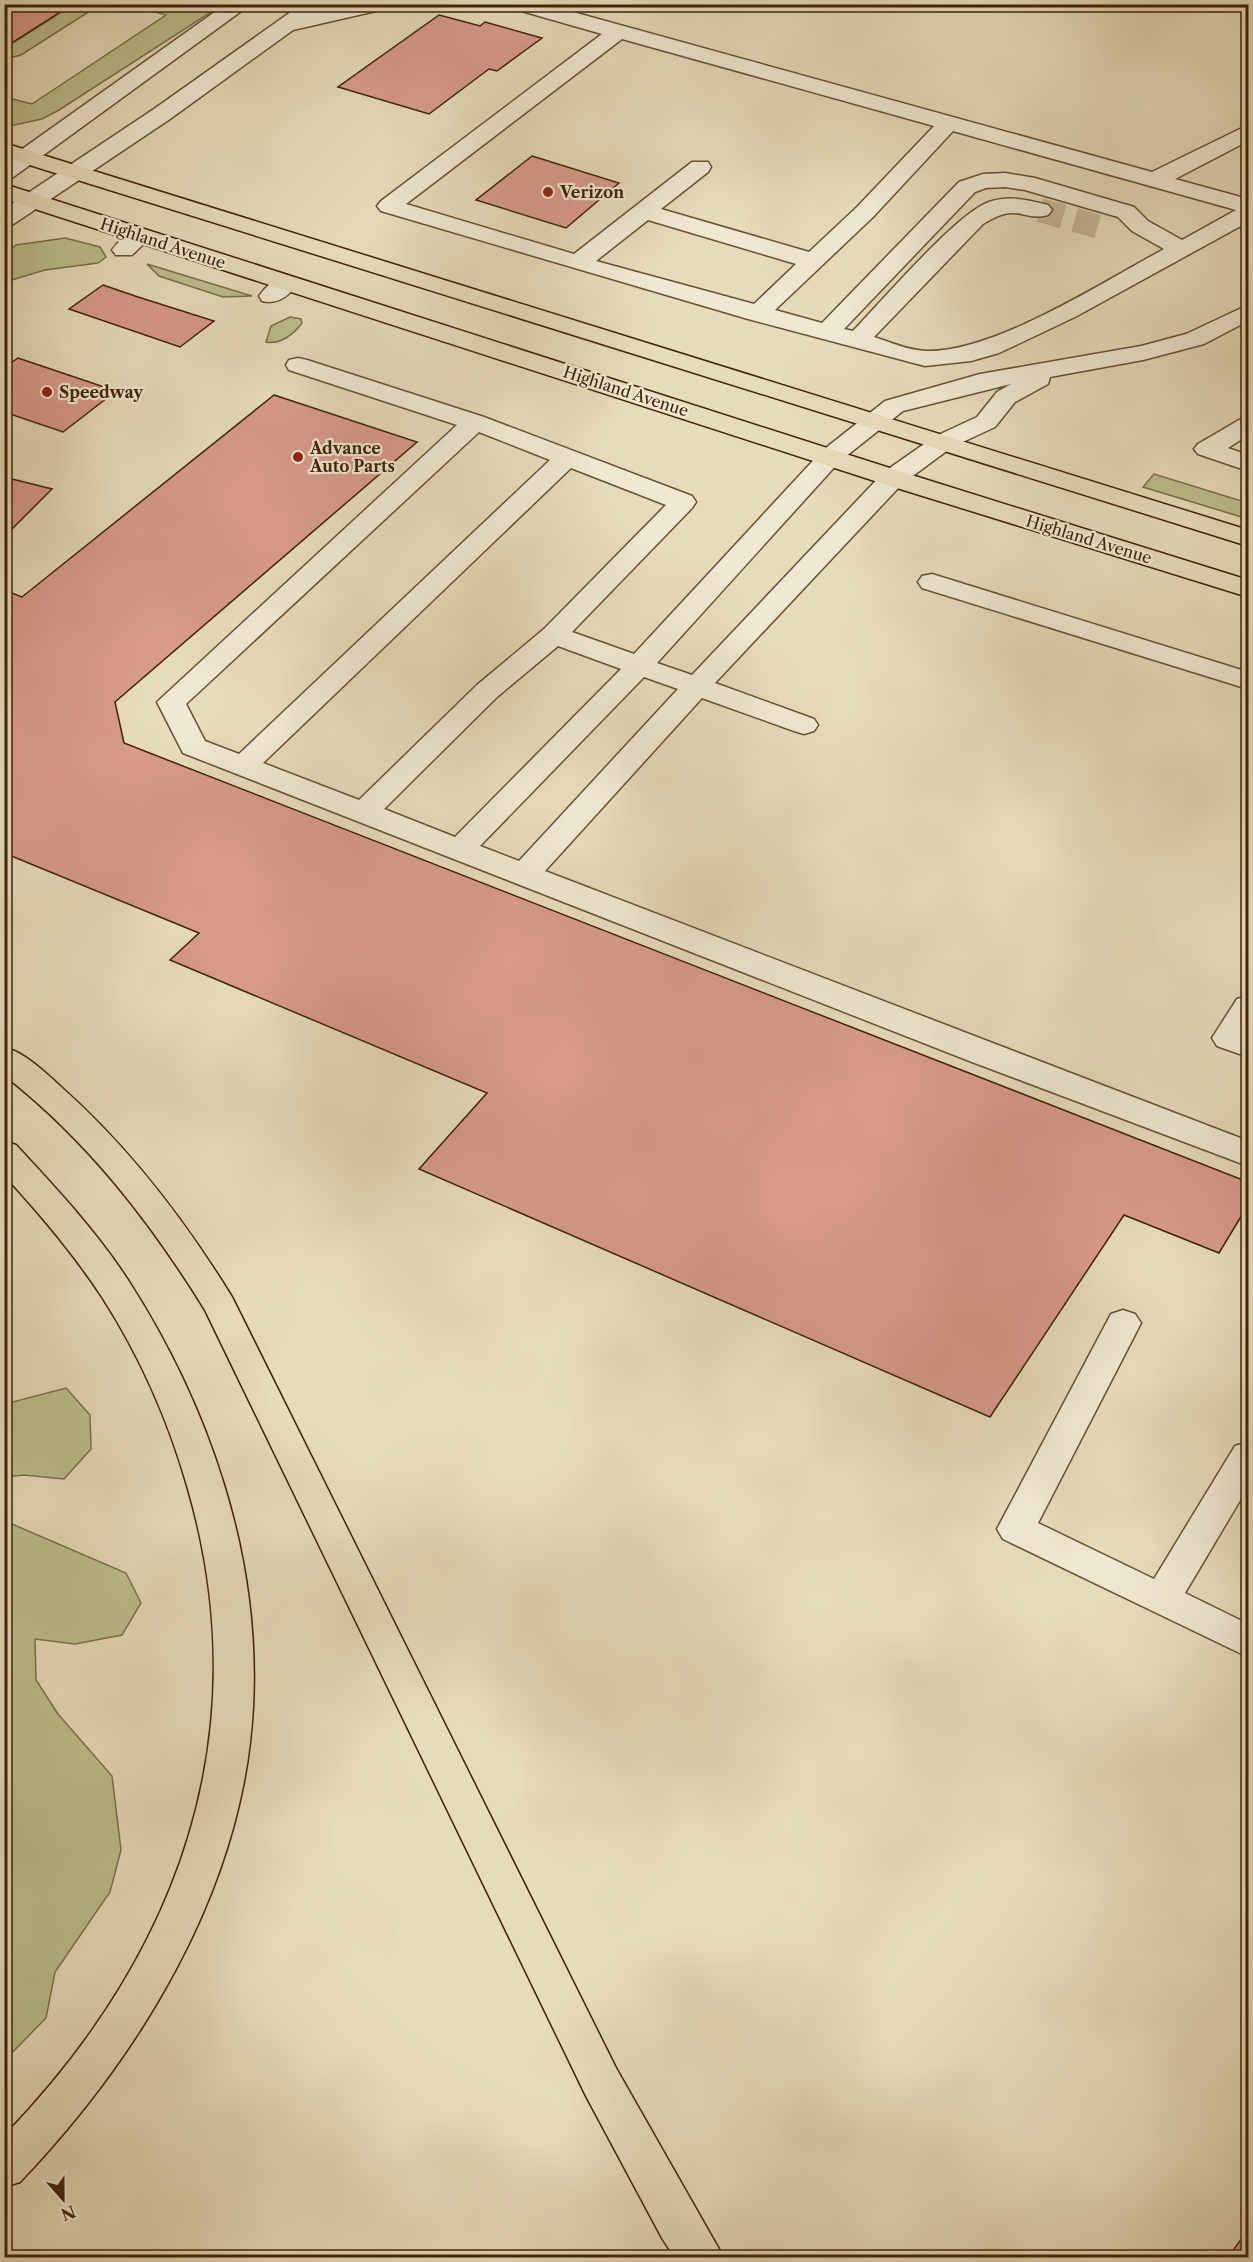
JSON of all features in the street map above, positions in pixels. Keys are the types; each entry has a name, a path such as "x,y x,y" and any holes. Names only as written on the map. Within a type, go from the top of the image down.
{"main road":[{"path":"15,153 1248,538"},
{"name":"Highland Avenue","path":"4,191 33,200 132,243 831,456 893,478 1248,589"},
{"path":"4,1058 52,1098 122,1168 190,1255 220,1306 601,2082 678,2223 702,2258"},
{"path":"4,1153 52,1203 110,1279 144,1336 169,1388 191,1441 209,1496 223,1553 232,1611 234,1668 231,1729 221,1794 201,1861 176,1922 144,1987 101,2054 55,2113 4,2167"}],"lane":[{"path":"4,173 15,153 241,4"},
{"path":"4,220 316,4"},
{"path":"288,25 382,4"},
{"path":"518,4 1248,206"},
{"path":"618,32 389,206 578,263 856,342 925,359 971,354 1066,312 1248,213"},
{"path":"758,314 865,212 950,122"},
{"path":"1155,180 1248,132"},
{"path":"578,263 700,167"},
{"path":"826,333 967,187 983,181 1005,180 1027,183 1126,212 1140,226 1183,250"},
{"path":"856,342 975,219 993,206 1016,204 1040,210"},
{"path":"643,211 813,261"},
{"path":"1103,228 1116,231 1140,226"},
{"path":"461,848 640,665 831,456 894,406 980,382 1143,353 1195,339 1248,312"},
{"path":"298,365 475,422 683,502 554,635 488,691 364,812"},
{"path":"525,874 698,685 893,478 943,442 986,422 1006,397 1056,369"},
{"path":"475,422 171,702 193,747 461,848 976,1053 1248,1154"},
{"path":"1248,425 1207,448 1248,463"},
{"path":"243,766 567,458"},
{"path":"932,582 1248,681"},
{"path":"554,635 804,724"},
{"path":"1248,1007 1228,1038 1248,1046"},
{"path":"1123,1323 1016,1529 1248,1641"},
{"path":"1162,1599 1248,1456"}],"green space":[{"path":"146,4 222,5 59,110 42,119 5,127 5,97 32,104 166,15 145,9 143,7"},
{"path":"71,6 90,11 21,55 5,59 5,48"},
{"path":"65,238 100,247 106,257 98,263 45,270 5,282 5,255 16,245"},
{"path":"147,264 252,296 223,297 159,276"},
{"path":"290,317 301,319 302,323 286,338 276,342 266,342 271,326"},
{"path":"1154,474 1248,503 1248,519 1143,487"},
{"path":"66,1388 90,1415 91,1449 64,1479 24,1475 5,1477 5,1404"},
{"path":"5,1521 126,1573 141,1603 122,1635 75,1644 35,1639 36,1680 58,1714 112,1776 121,1850 110,1892 55,1972 46,2018 5,2060"}],"building":[{"path":"4,4 73,4 4,48"},
{"path":"439,15 480,26 485,22 542,38 497,71 489,69 429,114 338,87"},
{"name":"Verizon","path":"532,156 619,183 566,228 476,200"},
{"path":"103,285 214,321 180,347 69,309"},
{"path":"18,358 116,391 63,432 4,412 4,368"},
{"path":"274,395 417,442 115,702 124,743 1248,1182 1248,1205 1219,1253 1124,1215 990,1417 419,1169 487,1093 170,960 199,933 4,853 4,590 22,597"},
{"path":"4,477 52,489 4,537"},
{"path":"1248,2230 1248,2258 1232,2258 1234,2249"}],"tunnel":[{"path":"1040,210 1103,228"}],"place":[{"name":"Verizon","path":"548,192"},
{"name":"Speedway","path":"47,392"},
{"name":"Advance Auto Parts","path":"298,457"}]}
